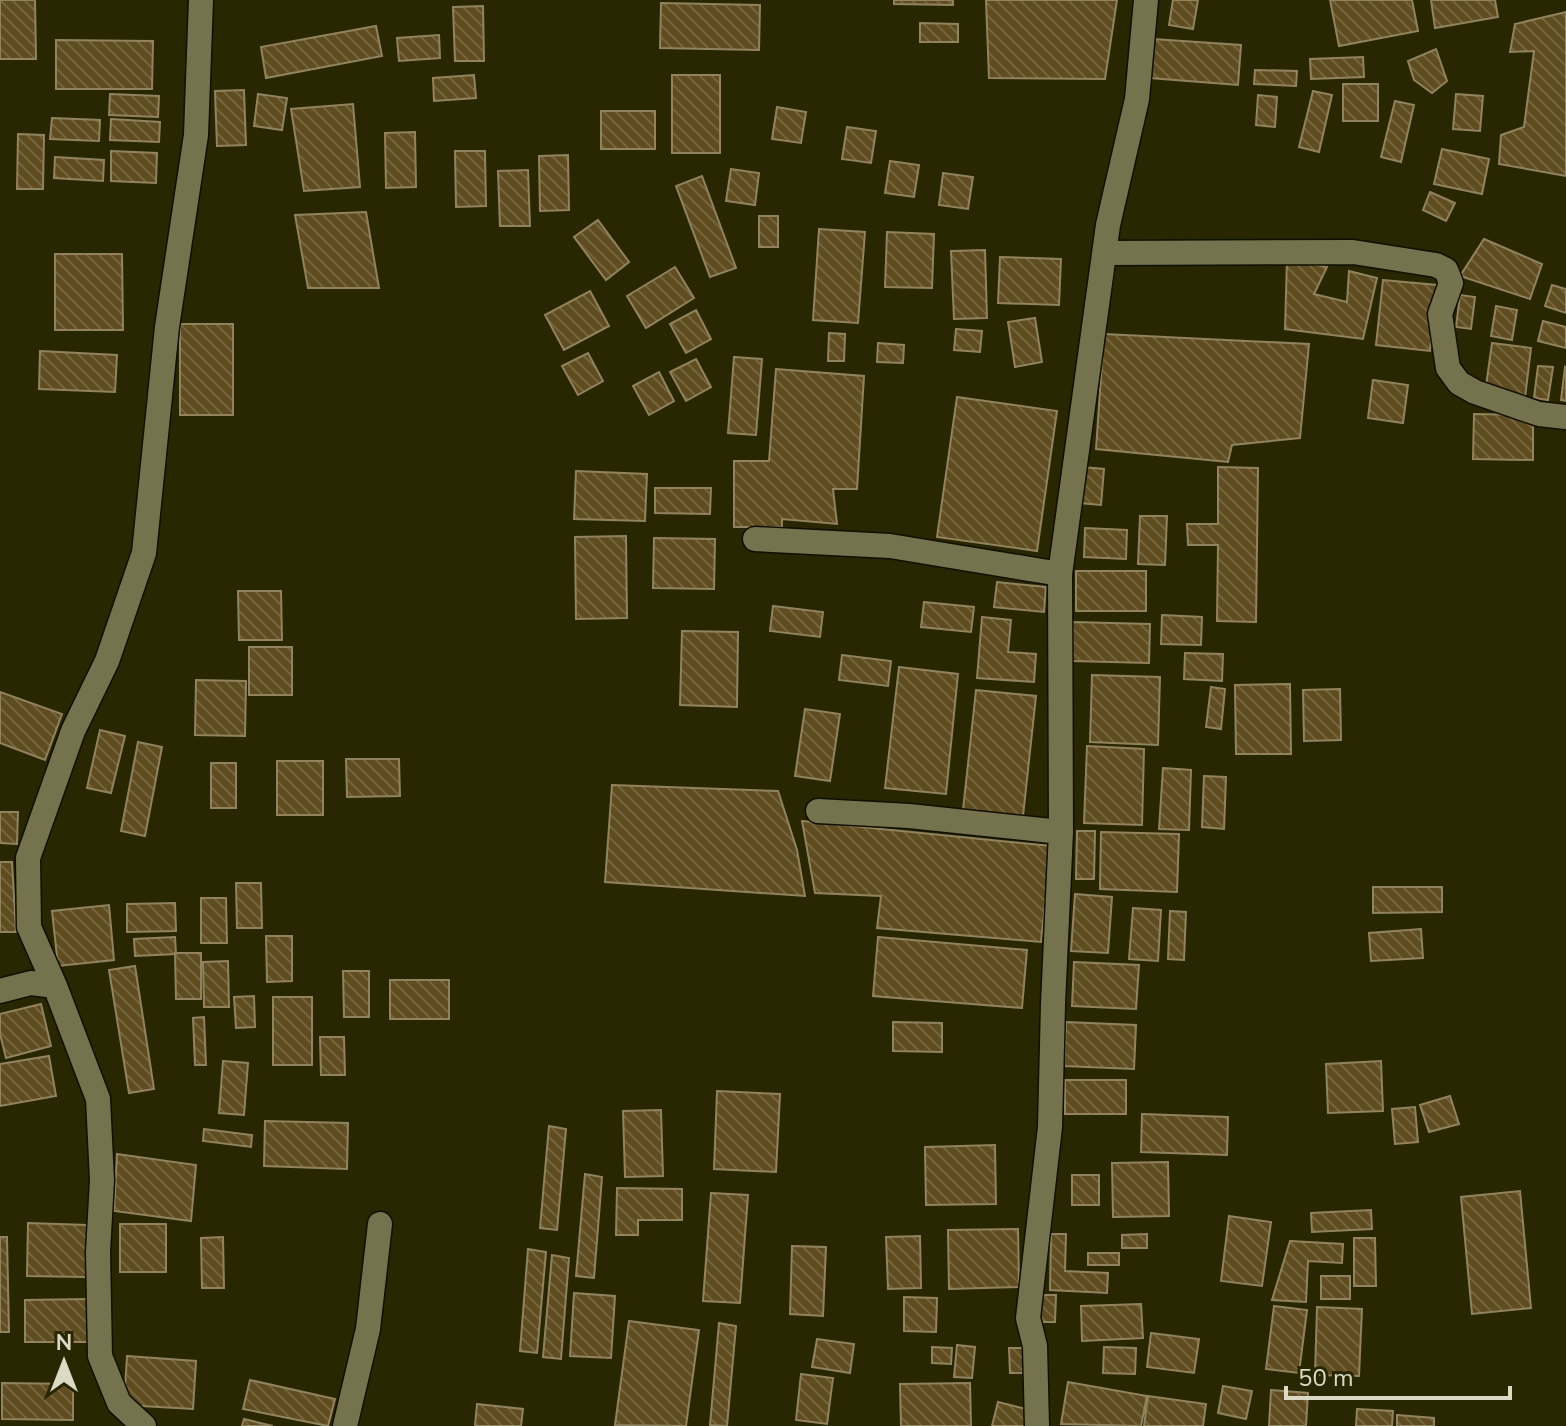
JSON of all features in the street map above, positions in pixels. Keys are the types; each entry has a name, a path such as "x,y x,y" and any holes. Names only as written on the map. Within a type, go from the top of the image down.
{"street":[{"path":"144,1426 119,1403 100,1356 98,1252 102,1180 98,1099 29,927 28,858 73,731 107,661 144,553 167,327 196,135 201,0"},
{"path":"1037,1426 1035,1346 1028,1318 1050,1127 1061,832 1060,574 1108,225 1137,99 1146,0"},
{"path":"1105,253 1353,252 1436,265 1446,270 1451,283 1440,314 1448,368 1459,383 1475,392 1539,414 1566,417"},
{"path":"755,539 890,546 1060,574"},
{"path":"818,811 909,816 1061,832"},
{"path":"0,991 31,983 55,986"},
{"path":"345,1426 368,1329 380,1224"}],"building":[{"path":"0,0 35,0 36,59 0,59"},
{"path":"894,0 953,0 953,5 894,4"},
{"path":"986,0 1117,0 1105,79 989,78"},
{"path":"1173,0 1198,0 1193,29 1169,25"},
{"path":"1330,0 1412,0 1418,31 1339,46"},
{"path":"1431,0 1495,0 1498,17 1435,28"},
{"path":"661,3 760,5 759,50 660,48"},
{"path":"483,6 484,61 455,61 453,7"},
{"path":"1566,12 1566,176 1499,164 1501,135 1524,127 1534,51 1510,52 1515,24"},
{"path":"920,23 958,24 958,42 920,42"},
{"path":"376,26 382,56 266,78 261,47"},
{"path":"439,35 440,58 399,61 397,38"},
{"path":"1153,39 1241,45 1238,85 1150,78"},
{"path":"56,40 153,41 152,89 56,89"},
{"path":"1436,49 1447,81 1432,93 1414,80 1408,61"},
{"path":"1363,57 1364,77 1311,79 1310,59"},
{"path":"1255,70 1297,71 1296,86 1254,84"},
{"path":"474,75 476,98 434,101 433,78"},
{"path":"672,75 720,75 720,153 672,153"},
{"path":"1343,84 1378,84 1378,121 1343,121"},
{"path":"244,90 246,145 217,146 215,91"},
{"path":"1313,91 1332,95 1319,152 1299,147"},
{"path":"110,94 159,96 158,117 109,115"},
{"path":"258,94 287,98 282,130 254,126"},
{"path":"1456,94 1483,96 1480,131 1453,129"},
{"path":"1258,95 1277,97 1275,127 1256,125"},
{"path":"1395,101 1414,105 1401,162 1381,157"},
{"path":"353,104 360,187 304,191 291,109"},
{"path":"777,107 806,112 801,143 772,139"},
{"path":"601,111 655,111 655,149 601,149"},
{"path":"52,118 100,120 99,141 50,139"},
{"path":"111,119 160,122 159,142 110,140"},
{"path":"847,127 876,131 871,163 842,159"},
{"path":"415,132 416,187 386,188 385,133"},
{"path":"18,134 44,135 43,189 17,189"},
{"path":"1442,149 1489,159 1482,194 1434,184"},
{"path":"111,151 157,153 156,183 111,181"},
{"path":"455,151 485,151 486,206 456,207"},
{"path":"568,155 569,210 540,211 539,156"},
{"path":"55,157 104,160 103,181 54,178"},
{"path":"890,161 919,165 914,197 885,193"},
{"path":"731,169 759,173 755,205 726,201"},
{"path":"528,170 530,226 500,226 498,171"},
{"path":"943,173 973,177 968,209 939,205"},
{"path":"702,176 736,268 710,277 676,186"},
{"path":"1430,192 1455,203 1446,221 1423,210"},
{"path":"366,212 379,288 308,288 295,215"},
{"path":"759,216 778,216 778,247 759,247"},
{"path":"598,220 629,262 606,280 574,237"},
{"path":"819,229 865,232 858,323 813,320"},
{"path":"887,232 934,234 932,288 885,287"},
{"path":"1484,239 1542,264 1530,299 1460,276"},
{"path":"985,250 987,318 954,319 951,251"},
{"path":"55,254 122,254 123,330 55,330"},
{"path":"1000,257 1061,259 1059,305 998,303"},
{"path":"1287,259 1327,267 1314,294 1347,302 1349,271 1377,278 1363,339 1285,329"},
{"path":"675,267 694,298 646,328 627,296"},
{"path":"1383,280 1437,285 1430,351 1376,345"},
{"path":"1552,285 1566,289 1566,313 1545,306"},
{"path":"590,291 609,326 564,350 545,315"},
{"path":"1460,295 1475,297 1471,329 1456,327"},
{"path":"1496,306 1517,310 1512,340 1491,336"},
{"path":"696,310 711,339 686,353 670,324"},
{"path":"1035,318 1042,362 1015,367 1008,322"},
{"path":"1543,321 1566,327 1566,348 1538,341"},
{"path":"180,324 233,324 233,415 180,415"},
{"path":"956,329 982,331 980,352 954,350"},
{"path":"829,333 845,334 844,361 828,361"},
{"path":"1104,334 1309,344 1300,438 1232,445 1228,462 1096,449"},
{"path":"878,343 904,345 903,363 877,362"},
{"path":"1492,343 1531,348 1525,398 1485,393"},
{"path":"40,351 117,355 115,392 39,389"},
{"path":"588,353 603,381 578,395 562,366"},
{"path":"734,357 762,359 756,435 728,433"},
{"path":"696,359 711,387 686,401 670,372"},
{"path":"1538,366 1553,367 1548,400 1534,398"},
{"path":"1566,368 1566,401 1561,400"},
{"path":"776,369 864,376 857,489 833,489 837,524 782,519 782,527 734,527 734,461 769,461"},
{"path":"659,372 674,401 649,415 633,386"},
{"path":"1373,380 1408,385 1403,423 1368,418"},
{"path":"957,397 1057,411 1037,551 937,537"},
{"path":"1474,414 1533,415 1533,460 1473,459"},
{"path":"1082,467 1104,469 1101,505 1079,503"},
{"path":"1218,467 1258,468 1256,622 1217,621 1218,545 1188,545 1187,524 1218,524"},
{"path":"576,471 647,474 645,521 574,519"},
{"path":"655,488 711,488 710,514 655,513"},
{"path":"1140,516 1167,516 1165,565 1138,564"},
{"path":"1085,528 1127,530 1126,559 1084,557"},
{"path":"626,536 627,618 576,619 575,537"},
{"path":"654,538 715,539 714,589 653,588"},
{"path":"1076,571 1146,571 1146,611 1076,611"},
{"path":"997,582 1046,587 1044,612 994,607"},
{"path":"238,591 281,591 282,640 239,640"},
{"path":"924,602 974,607 971,632 921,627"},
{"path":"773,606 823,612 820,637 770,631"},
{"path":"1162,615 1202,617 1201,645 1161,644"},
{"path":"982,617 1011,620 1008,652 1036,654 1034,682 977,678"},
{"path":"1073,622 1150,624 1149,663 1072,661"},
{"path":"682,631 738,632 737,707 680,705"},
{"path":"249,647 292,647 292,695 249,695"},
{"path":"1185,653 1223,654 1222,681 1184,679"},
{"path":"842,655 891,661 888,686 839,680"},
{"path":"899,667 958,674 946,794 885,788"},
{"path":"1092,675 1160,677 1158,745 1090,742"},
{"path":"196,680 246,681 245,736 195,735"},
{"path":"1290,684 1291,754 1236,754 1235,685"},
{"path":"1211,687 1225,689 1221,729 1206,727"},
{"path":"1340,689 1341,740 1304,741 1303,690"},
{"path":"976,690 1036,696 1023,816 963,810"},
{"path":"0,692 62,714 45,760 0,743"},
{"path":"805,709 840,714 830,781 795,776"},
{"path":"100,730 125,736 111,793 87,788"},
{"path":"138,742 162,747 145,836 121,831"},
{"path":"1087,746 1144,749 1142,825 1084,823"},
{"path":"346,759 399,759 400,796 347,797"},
{"path":"277,761 323,761 323,815 277,815"},
{"path":"211,763 236,763 236,808 211,808"},
{"path":"1163,768 1191,770 1189,830 1159,829"},
{"path":"1204,776 1226,777 1224,829 1202,827"},
{"path":"612,785 778,791 797,850 805,896 605,882"},
{"path":"0,812 18,812 17,844 0,843"},
{"path":"802,821 1051,846 1041,942 877,928 881,896 815,893"},
{"path":"1077,831 1095,831 1094,879 1076,879"},
{"path":"1101,832 1179,834 1177,892 1100,889"},
{"path":"0,862 12,862 16,932 0,932"},
{"path":"236,883 261,883 262,928 237,928"},
{"path":"1373,887 1442,887 1442,912 1373,913"},
{"path":"1075,894 1112,897 1108,953 1071,951"},
{"path":"201,898 226,898 227,943 201,943"},
{"path":"175,903 176,931 127,932 127,904"},
{"path":"109,905 114,960 58,966 52,911"},
{"path":"1133,908 1161,910 1158,961 1129,959"},
{"path":"1170,911 1186,912 1184,960 1168,959"},
{"path":"1421,929 1423,958 1371,961 1369,933"},
{"path":"266,936 292,936 292,981 267,982"},
{"path":"175,937 176,954 135,956 134,939"},
{"path":"878,937 1027,950 1022,1008 873,996"},
{"path":"175,953 201,953 201,999 176,999"},
{"path":"228,961 229,1007 204,1007 203,962"},
{"path":"1074,962 1139,965 1136,1009 1072,1006"},
{"path":"135,966 154,1089 129,1093 109,970"},
{"path":"343,971 369,971 369,1017 344,1017"},
{"path":"390,980 449,980 449,1019 390,1019"},
{"path":"254,996 255,1027 236,1028 234,997"},
{"path":"273,997 312,997 312,1065 273,1065"},
{"path":"41,1004 51,1046 6,1058 0,1034 0,1014"},
{"path":"204,1017 206,1065 195,1065 193,1018"},
{"path":"893,1022 942,1023 942,1052 893,1051"},
{"path":"1066,1022 1136,1025 1134,1069 1064,1066"},
{"path":"320,1037 344,1037 345,1075 321,1075"},
{"path":"49,1056 56,1096 0,1106 0,1064"},
{"path":"223,1061 248,1063 244,1115 219,1113"},
{"path":"1381,1061 1383,1111 1328,1113 1326,1064"},
{"path":"1065,1080 1126,1080 1126,1114 1065,1114"},
{"path":"717,1091 780,1094 776,1172 714,1169"},
{"path":"1450,1096 1459,1124 1429,1132 1420,1105"},
{"path":"1415,1107 1418,1142 1395,1144 1392,1109"},
{"path":"661,1110 663,1176 625,1177 623,1111"},
{"path":"1142,1114 1228,1117 1227,1155 1141,1152"},
{"path":"265,1121 348,1123 347,1169 264,1166"},
{"path":"549,1126 566,1129 557,1230 540,1228"},
{"path":"204,1129 252,1135 251,1147 203,1141"},
{"path":"995,1145 996,1204 926,1205 925,1147"},
{"path":"117,1154 196,1165 191,1221 114,1211"},
{"path":"1168,1162 1169,1216 1113,1217 1112,1163"},
{"path":"585,1174 602,1177 594,1278 576,1276"},
{"path":"1072,1175 1099,1175 1099,1205 1072,1205"},
{"path":"617,1188 682,1189 682,1220 638,1220 638,1235 616,1235"},
{"path":"1520,1191 1531,1308 1472,1314 1461,1197"},
{"path":"711,1193 748,1195 740,1303 703,1301"},
{"path":"1371,1210 1372,1229 1312,1232 1311,1213"},
{"path":"1229,1216 1271,1222 1262,1286 1221,1281"},
{"path":"28,1223 87,1225 86,1277 27,1276"},
{"path":"120,1224 166,1224 166,1272 120,1272"},
{"path":"1018,1229 1019,1287 949,1289 948,1230"},
{"path":"1051,1234 1066,1234 1065,1271 1108,1273 1107,1293 1050,1290"},
{"path":"1147,1234 1147,1248 1122,1248 1122,1235"},
{"path":"920,1236 921,1288 888,1289 886,1237"},
{"path":"0,1237 7,1237 9,1332 0,1332"},
{"path":"223,1237 224,1288 202,1288 201,1238"},
{"path":"1354,1238 1375,1238 1376,1286 1354,1286"},
{"path":"1290,1241 1343,1244 1342,1263 1308,1261 1306,1302 1272,1300"},
{"path":"792,1246 826,1247 823,1316 790,1314"},
{"path":"528,1249 546,1252 537,1353 520,1351"},
{"path":"1088,1253 1119,1253 1119,1265 1088,1265"},
{"path":"552,1255 569,1258 561,1359 543,1357"},
{"path":"1321,1276 1350,1276 1350,1299 1321,1299"},
{"path":"574,1293 615,1296 611,1358 570,1356"},
{"path":"1033,1295 1056,1295 1055,1322 1032,1322"},
{"path":"904,1297 937,1298 936,1332 904,1331"},
{"path":"88,1299 89,1342 25,1342 25,1300"},
{"path":"1141,1304 1143,1338 1082,1341 1081,1306"},
{"path":"1274,1306 1307,1310 1299,1373 1266,1369"},
{"path":"1317,1307 1362,1309 1359,1376 1315,1375"},
{"path":"629,1321 699,1330 686,1426 615,1425"},
{"path":"719,1323 736,1326 727,1426 710,1425"},
{"path":"1151,1333 1199,1339 1194,1373 1147,1367"},
{"path":"817,1339 854,1344 850,1373 812,1367"},
{"path":"957,1345 975,1347 972,1378 954,1377"},
{"path":"932,1347 952,1348 951,1364 932,1363"},
{"path":"1104,1347 1136,1348 1135,1374 1103,1373"},
{"path":"1009,1348 1029,1348 1030,1373 1010,1373"},
{"path":"127,1356 196,1361 193,1409 124,1405"},
{"path":"801,1374 833,1378 827,1424 796,1420"},
{"path":"250,1380 335,1399 328,1426 243,1409"},
{"path":"1068,1382 1147,1396 1141,1426 1061,1424"},
{"path":"2,1383 73,1384 73,1420 2,1419"},
{"path":"970,1383 971,1426 901,1426 900,1384"},
{"path":"1223,1386 1252,1391 1246,1419 1218,1413"},
{"path":"1271,1390 1308,1393 1306,1426 1269,1426"},
{"path":"1148,1396 1206,1404 1203,1426 1144,1426"},
{"path":"998,1402 1034,1411 1030,1426 992,1426"},
{"path":"477,1404 523,1409 521,1426 475,1426"},
{"path":"1357,1409 1393,1411 1392,1426 1356,1426"},
{"path":"1397,1415 1434,1418 1434,1426 1397,1426"},
{"path":"244,1419 273,1426 242,1426"}]}
